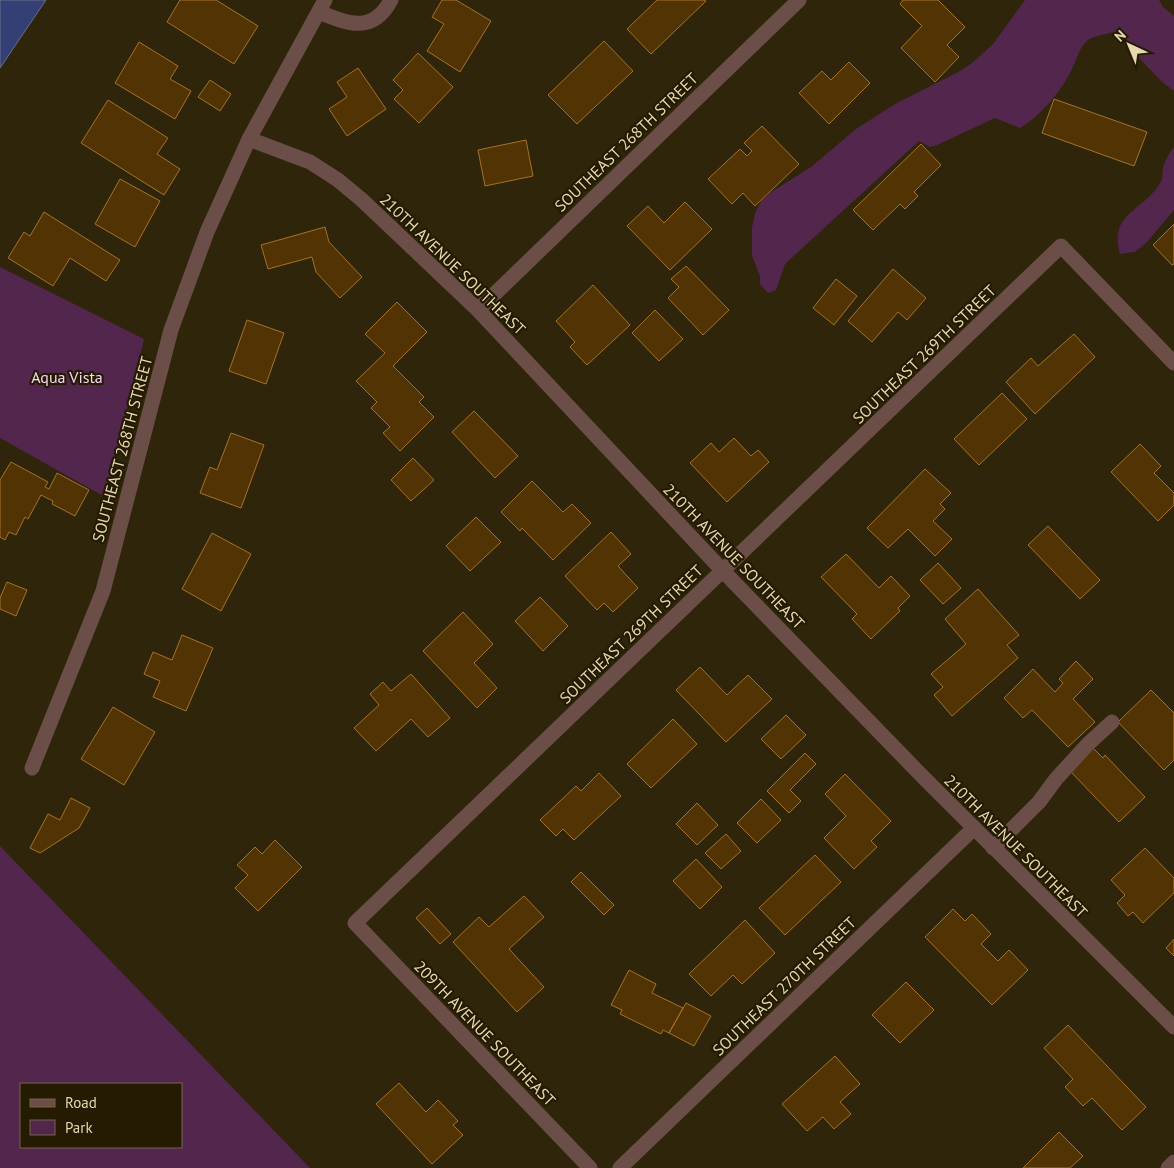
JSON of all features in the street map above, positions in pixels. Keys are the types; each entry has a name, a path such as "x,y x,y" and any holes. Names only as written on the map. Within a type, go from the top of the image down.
{"street":[{"path":"322,6 341,22 359,25 380,16 391,0"},
{"name":"SOUTHEAST 268TH STREET","path":"478,310 799,0"},
{"name":"SOUTHEAST 268TH STREET","path":"32,768 103,591 171,330 207,232 249,139 322,6"},
{"name":"210TH AVENUE SOUTHEAST","path":"249,139 310,162 338,180 362,200 478,310 722,571 973,829 1174,1027"},
{"name":"SOUTHEAST 269TH STREET","path":"355,923 1061,246 1174,363"},
{"path":"993,848 1039,802 1056,779 1088,744 1112,722"},
{"name":"SOUTHEAST 270TH STREET","path":"620,1168 973,829"},
{"name":"209TH AVENUE SOUTHEAST","path":"355,923 590,1168"},
{"path":"1168,1168 1174,1162"}],"green space":[{"path":"1025,0 1159,0 1163,7 1174,16 1174,91 1162,82 1114,32 1088,40 1081,49 1069,76 1044,109 1036,116 1020,128 995,118 937,145 930,147 919,141 785,264 776,290 768,293 760,284 760,276 752,256 752,227 755,213 762,200 811,167 856,129 895,104 972,63 993,44"},
{"path":"1174,147 1174,210 1147,242 1135,252 1120,254 1118,240 1119,230 1123,221 1160,183 1165,162"},
{"name":"Aqua Vista","path":"0,267 144,339 105,497 0,438"},
{"path":"0,846 310,1168 0,1168"}],"water":[{"path":"0,0 46,0 0,68"}],"building":[{"path":"180,0 216,0 258,26 234,64 167,22"},
{"path":"442,0 456,0 491,21 460,72 427,51 444,24 432,17"},
{"path":"657,0 706,1 651,54 627,29"},
{"path":"903,0 938,0 965,27 947,45 959,57 935,82 901,48 922,26 900,4"},
{"path":"604,41 633,71 577,124 548,95"},
{"path":"139,42 178,66 170,79 191,91 175,119 115,83"},
{"path":"418,53 453,87 419,123 394,99 403,90 393,80"},
{"path":"849,62 870,83 829,124 799,93 822,71 831,80"},
{"path":"358,68 386,109 347,136 329,109 347,97 337,82"},
{"path":"210,80 231,94 220,111 198,97"},
{"path":"1054,99 1147,132 1134,166 1042,133"},
{"path":"108,100 168,138 157,154 180,169 164,195 81,143"},
{"path":"762,126 799,164 755,206 743,193 732,204 708,179 740,149 747,156 752,151 744,143"},
{"path":"526,140 533,176 485,186 478,150"},
{"path":"921,144 941,165 914,192 918,196 905,209 900,204 873,230 853,210"},
{"path":"120,179 160,201 135,247 95,224"},
{"path":"685,202 712,229 670,270 627,226 648,206 664,223"},
{"path":"44,212 120,260 106,281 70,258 53,286 8,258 24,232 30,236"},
{"path":"1174,224 1174,264 1172,265 1153,245"},
{"path":"325,227 329,242 362,277 340,298 316,272 312,257 268,269 261,245"},
{"path":"686,266 729,310 703,335 668,298 679,287 671,279"},
{"path":"893,269 926,298 907,320 898,312 872,342 848,321"},
{"path":"836,279 857,296 834,325 813,308"},
{"path":"593,285 630,325 587,365 570,347 575,342 556,321"},
{"path":"397,302 427,332 393,366 424,397 419,402 434,417 400,451 383,433 390,427 371,408 377,402 356,381 385,353 365,334"},
{"path":"655,310 683,339 659,361 632,333"},
{"path":"247,320 284,333 266,384 229,371"},
{"path":"1074,334 1095,357 1035,414 1006,382 1031,358 1038,366"},
{"path":"1002,393 1027,419 979,465 954,439"},
{"path":"474,411 518,456 495,478 452,432"},
{"path":"231,433 264,445 241,508 200,493 210,467 217,470"},
{"path":"734,438 751,456 758,450 769,462 727,502 690,463 711,443 719,452"},
{"path":"1140,444 1161,466 1154,473 1174,493 1174,505 1158,521 1111,472"},
{"path":"413,458 434,480 411,501 391,480"},
{"path":"11,462 48,482 45,487 49,489 57,473 89,490 75,516 52,504 53,501 41,495 28,519 25,517 16,535 9,532 5,540 0,537 0,480"},
{"path":"925,469 951,493 940,504 945,509 933,521 952,539 935,556 908,529 888,548 867,528"},
{"path":"532,481 563,512 572,504 591,523 553,560 522,528 520,531 501,512"},
{"path":"476,517 501,542 470,571 446,546"},
{"path":"1048,526 1100,580 1080,599 1028,545"},
{"path":"611,532 631,554 618,566 638,588 613,612 604,603 597,610 565,576"},
{"path":"212,533 251,554 221,611 182,589"},
{"path":"846,554 879,588 891,576 910,596 898,608 900,611 871,639 852,619 857,614 821,577"},
{"path":"938,563 961,588 943,604 920,580"},
{"path":"7,582 27,590 16,616 0,609 0,598"},
{"path":"978,589 1019,635 1007,645 1018,658 952,716 934,695 943,687 931,674 966,644 945,619"},
{"path":"540,597 568,626 543,651 515,621"},
{"path":"463,612 493,644 474,663 497,688 477,708 423,651"},
{"path":"182,635 213,648 186,711 153,697 160,681 144,674 153,652 172,660"},
{"path":"1076,661 1093,679 1073,699 1095,722 1068,747 1032,710 1023,718 1004,698 1033,669 1055,692 1063,683 1059,679"},
{"path":"700,667 727,695 748,675 772,699 726,742 676,690"},
{"path":"411,674 450,718 428,737 411,719 376,751 354,728 379,705 370,694 383,682 391,691"},
{"path":"1151,690 1174,713 1174,760 1164,770 1118,722"},
{"path":"113,707 155,732 124,785 81,759"},
{"path":"786,715 806,735 781,759 761,739"},
{"path":"673,719 697,744 651,788 627,764"},
{"path":"1093,748 1103,758 1105,755 1145,797 1119,822 1070,771"},
{"path":"805,753 816,764 790,790 801,801 789,813 767,791"},
{"path":"599,773 621,796 574,840 563,829 556,836 540,820 576,786 581,791"},
{"path":"845,774 891,821 871,841 877,847 854,869 824,838 846,816 825,794"},
{"path":"71,798 90,808 79,828 40,853 30,848 48,814 60,820"},
{"path":"761,799 781,820 757,843 737,823"},
{"path":"697,803 718,825 697,845 676,824"},
{"path":"726,834 741,851 721,869 705,853"},
{"path":"275,840 302,867 258,911 235,888 248,875 237,865 255,847 262,854"},
{"path":"1145,848 1174,878 1174,893 1143,923 1133,912 1128,916 1117,903 1125,895 1111,880"},
{"path":"815,855 841,882 785,935 759,908"},
{"path":"696,859 722,887 700,909 673,881"},
{"path":"581,872 614,905 604,915 571,882"},
{"path":"524,896 544,917 509,949 544,987 517,1012 453,942 479,917 489,927"},
{"path":"427,908 451,934 440,944 416,918"},
{"path":"953,909 965,921 972,914 991,934 981,944 998,961 1009,950 1028,970 992,1005 925,937"},
{"path":"745,920 775,953 742,984 733,975 711,996 689,974"},
{"path":"1174,939 1174,956 1166,948"},
{"path":"629,970 656,984 652,993 683,1008 669,1033 663,1030 661,1034 620,1014 622,1010 611,1005"},
{"path":"906,982 934,1010 900,1043 872,1015"},
{"path":"686,1003 711,1016 694,1046 669,1033"},
{"path":"1068,1025 1146,1107 1122,1130 1092,1098 1083,1106 1065,1087 1073,1079 1044,1048"},
{"path":"835,1056 860,1084 840,1102 851,1114 834,1129 823,1117 807,1131 782,1104"},
{"path":"399,1083 426,1112 438,1100 458,1121 453,1125 463,1135 432,1164 376,1104"},
{"path":"1059,1132 1083,1156 1070,1168 1023,1168"}]}
